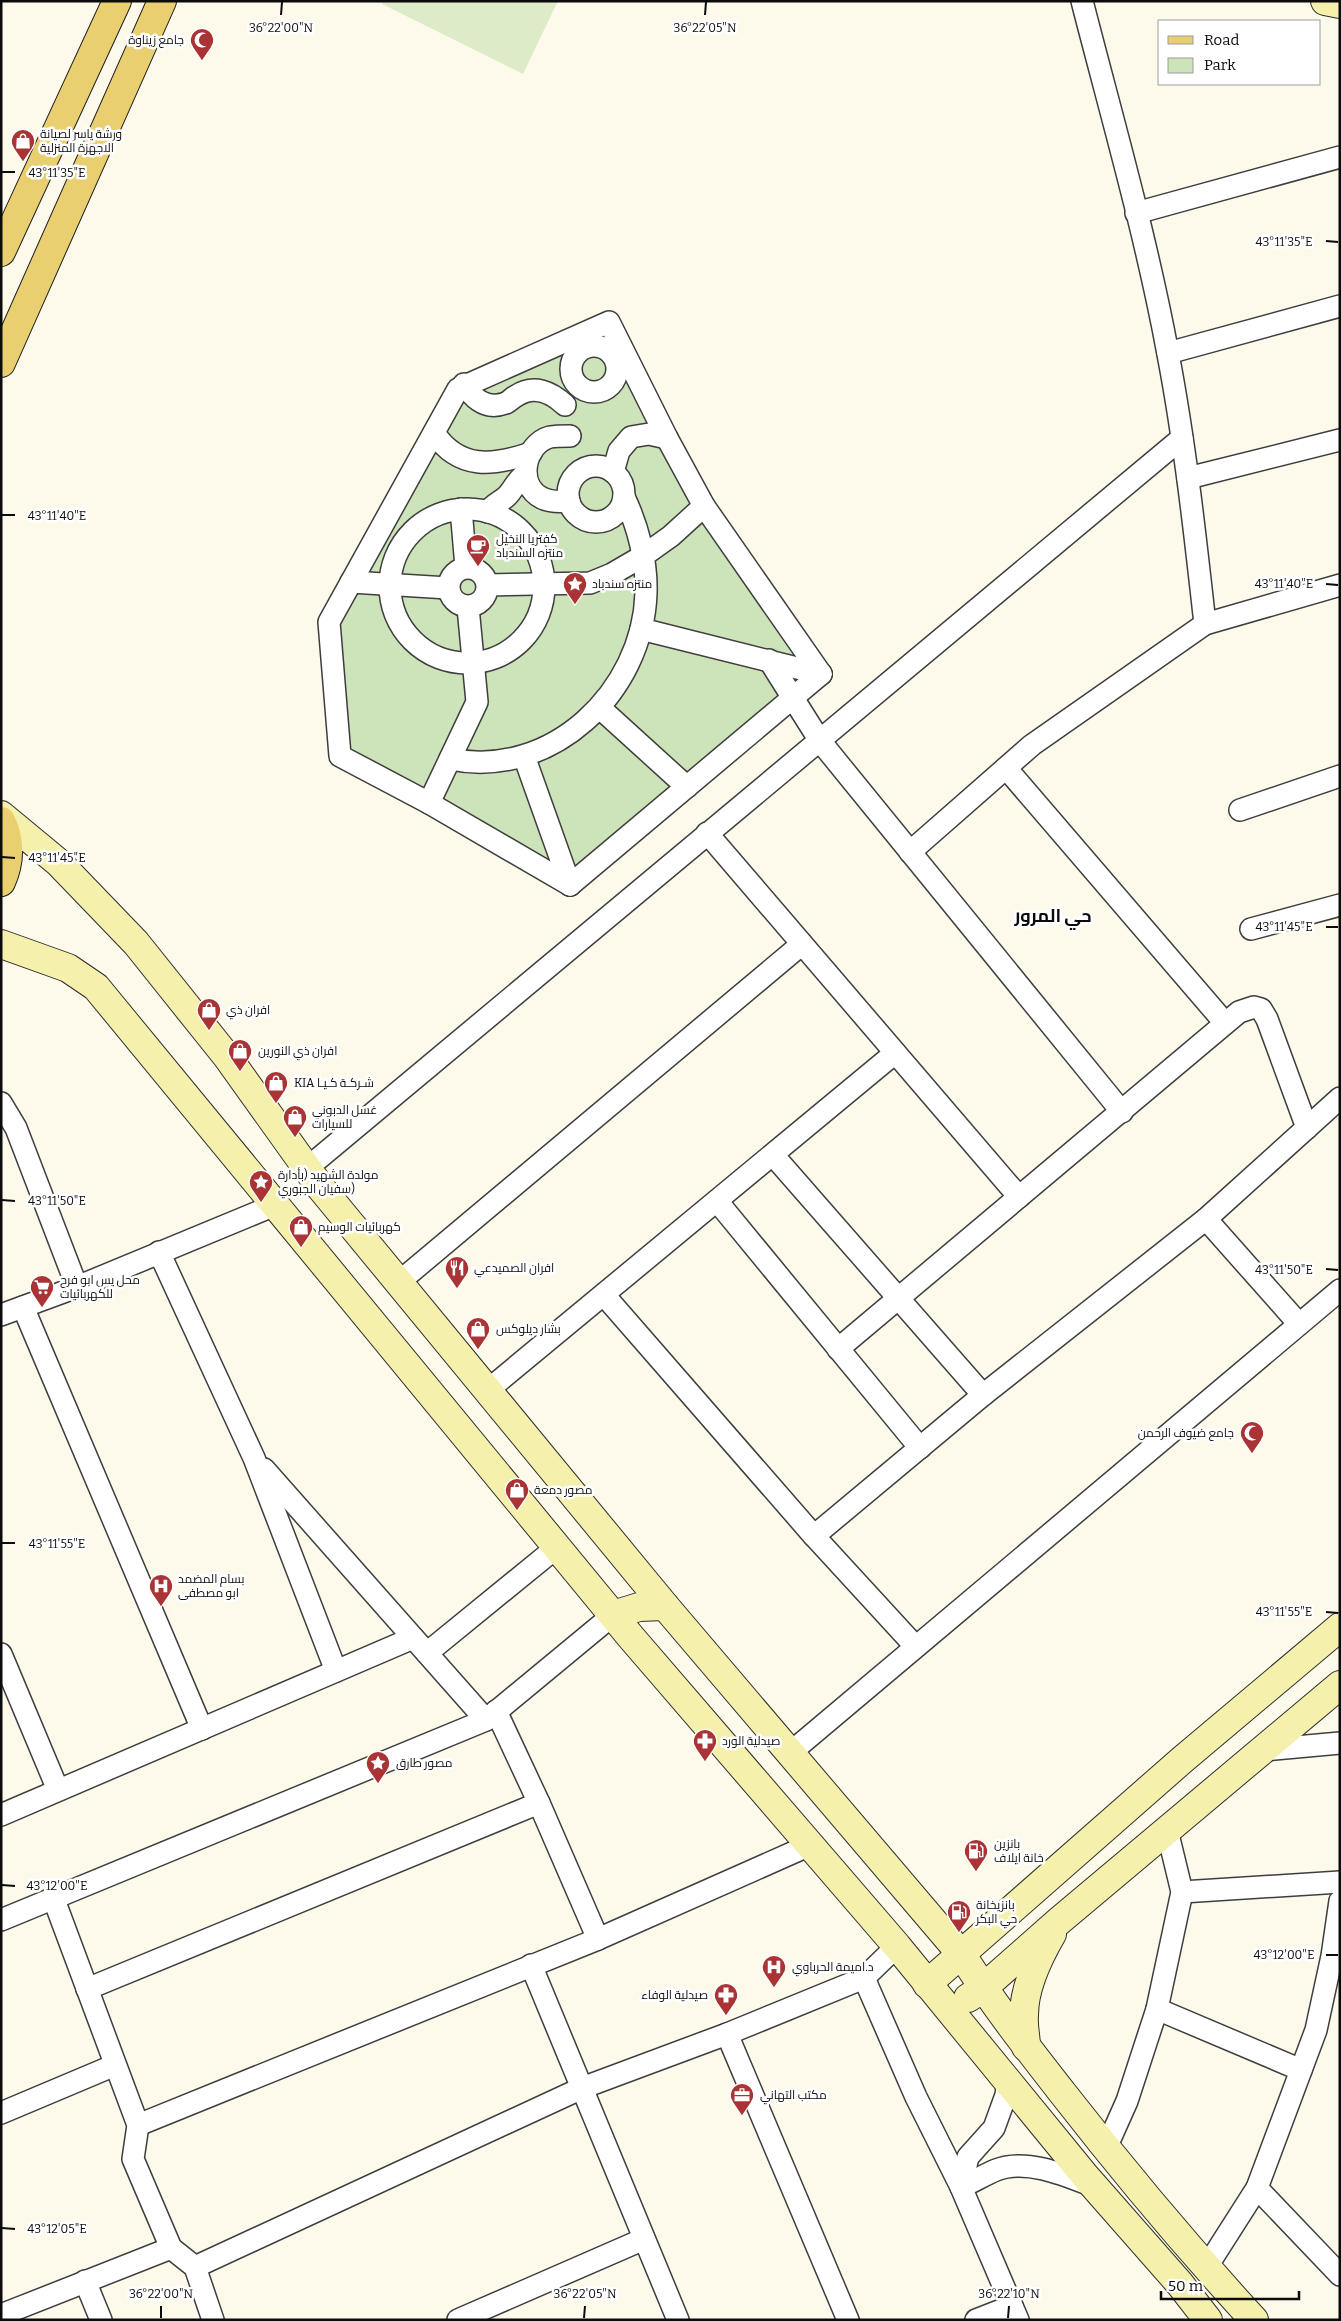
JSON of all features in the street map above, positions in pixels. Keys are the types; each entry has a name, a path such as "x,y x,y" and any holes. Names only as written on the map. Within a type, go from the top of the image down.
{"main road":[{"path":"1,252 7,225 116,1"},
{"path":"1,364 162,1"},
{"path":"1326,1 1340,4"},
{"path":"1,815 59,863 136,943 228,1058 306,1169 665,1606 962,1955 983,1988 1026,2047 1106,2148 1206,2268 1254,2320"},
{"path":"1,821 8,841 8,858 1,882"},
{"path":"1,944 68,968 96,988 556,1547 897,1946 1094,2186 1180,2284 1208,2320"},
{"path":"613,1615 639,1607 665,1606"},
{"path":"927,1984 1092,1839 1340,1627"},
{"path":"951,2012 983,1988 1059,1921 1340,1685"},
{"path":"1092,1839 1118,1871"},
{"path":"906,1890 940,1918 970,1926 986,1922 1018,1904"},
{"path":"1026,2047 1024,2015 1026,1994 1042,1951 1059,1921"}],"street":[{"path":"1082,1 1136,213 1168,353 1188,478 1205,624"},
{"path":"1136,213 1340,157"},
{"path":"1168,353 1340,306"},
{"path":"570,885 429,803 340,756 330,622 458,388 608,322 704,506 821,674"},
{"path":"450,760 474,762 524,756 564,738 600,708 617,686 632,656 641,629 646,592 643,556 624,497 622,484 570,436 565,417 565,405 567,394 575,382"},
{"path":"464,384 471,395 480,403 491,405 508,402 524,391 534,389 550,393 565,405"},
{"path":"434,433 450,451 472,461 493,463 514,459 531,452 542,441 550,438 570,436"},
{"path":"624,497 614,516 601,522 594,522 580,518 571,508 568,494 572,481 581,471 604,469 631,437 649,434 667,438"},
{"path":"306,1169 706,833 820,741 1182,438"},
{"path":"1188,478 1340,440"},
{"path":"531,452 526,474 533,491 541,498 558,502 569,501"},
{"path":"488,512 492,506 508,496 519,479 526,474"},
{"path":"488,585 590,583 612,574 643,556 671,536 704,506"},
{"path":"461,509 466,567"},
{"path":"461,509 488,512 513,524 532,544 542,570 544,584 540,613 524,638 501,656 472,664 444,660 419,647 400,626 391,599 390,585 396,557 411,533 434,516 461,509"},
{"path":"466,567 481,572 486,578 488,585 487,593 482,600 476,605 468,607 454,601 448,588 454,574 466,567"},
{"path":"351,582 448,588"},
{"path":"910,852 1032,745 1205,624 1340,584"},
{"path":"429,803 477,702 468,607"},
{"path":"641,629 821,674"},
{"path":"769,660 820,741 1122,1112"},
{"path":"570,885 821,674"},
{"path":"600,708 687,788"},
{"path":"524,756 570,885"},
{"path":"1006,768 1225,1024"},
{"path":"1240,810 1340,776"},
{"path":"706,833 1019,1198"},
{"path":"1251,929 1340,905"},
{"path":"399,1282 802,944"},
{"path":"838,1349 1239,1012 1254,1007 1260,1009 1267,1019 1307,1128"},
{"path":"488,1390 896,1053"},
{"path":"814,1536 982,1395 1206,1219 1340,1098"},
{"path":"1,1103 9,1131 77,1287"},
{"path":"773,1155 982,1395"},
{"path":"717,1201 920,1448"},
{"path":"1,1316 77,1287 274,1205"},
{"path":"1206,1219 1299,1324"},
{"path":"159,1252 254,1458 336,1671"},
{"path":"790,1753 1340,1290"},
{"path":"604,1295 814,1536 915,1646"},
{"path":"23,1307 202,1729"},
{"path":"254,1458 420,1645 491,1715 538,1803 598,1939"},
{"path":"1,1815 336,1671 420,1645 556,1547"},
{"path":"1,1920 491,1715 613,1615"},
{"path":"1,1654 58,1790"},
{"path":"1263,1750 1340,1744"},
{"path":"87,1989 538,1803"},
{"path":"1106,2148 1127,2101 1158,2009 1182,1892 1167,1830"},
{"path":"138,2126 598,1939 810,1845"},
{"path":"1182,1892 1340,1882"},
{"path":"53,1897 138,2126 133,2158 171,2248 195,2267 213,2320"},
{"path":"1206,2268 1257,2188 1316,2030 1332,1956 1340,1901"},
{"path":"195,2267 582,2088 727,2034 864,1978 897,1946"},
{"path":"531,1965 678,2320"},
{"path":"864,1978 916,2097 961,2187 1015,2313 976,2320"},
{"path":"1158,2009 1301,2070"},
{"path":"727,2034 848,2320"},
{"path":"1,2113 115,2065"},
{"path":"961,2187 968,2157 994,2128 1006,2096 1008,2080"},
{"path":"961,2187 984,2178 996,2170 1014,2167 1052,2170 1094,2186"},
{"path":"1257,2188 1340,2275"},
{"path":"458,2320 644,2239"},
{"path":"1,2315 171,2248"},
{"path":"85,2281 101,2320"}],"green space":[{"path":"383,1 558,1 523,74 382,4"},
{"path":"609,318 706,505 826,675 571,890 337,759 327,621 457,386"}],"place":[{"name":"جامع زيناوة","path":"202,61"},
{"name":"ورشة ياسر لصيانة الاجهزة المنزلية","path":"23,162"},
{"name":"كفتريا النخيل منتزه السندباد","path":"478,567"},
{"name":"منتزه سندباد","path":"575,605"},
{"name":"افران ذي","path":"209,1031"},
{"name":"افران ذي النورين","path":"240,1072"},
{"name":"KIA شـركـة كـيـا","path":"276,1104"},
{"name":"غسل الدبوني للسيارات","path":"295,1138"},
{"name":"مولدة الشهيد (بأدارة سفيان الجبوري)","path":"261,1203"},
{"name":"كهربائيات الوسيم","path":"301,1248"},
{"name":"افران الصميدعي","path":"457,1289"},
{"name":"محل يس ابو فرح للكهربائيات","path":"42,1308"},
{"name":"بشار ديلوكس","path":"478,1350"},
{"name":"جامع ضيوف الرحمن","path":"1252,1454"},
{"name":"مصور دمعة","path":"517,1511"},
{"name":"بسام المضمد ابو مصطفى","path":"161,1607"},
{"name":"صيدلية الورد","path":"705,1762"},
{"name":"مصور طارق","path":"378,1784"},
{"name":"بانزين خانة ايلاف","path":"976,1872"},
{"name":"بانزيخانة حي البكر","path":"959,1933"},
{"name":"د.اميمة الحرباوي","path":"774,1988"},
{"name":"صيدلية الوفاء","path":"726,2016"},
{"name":"مكتب التهاني","path":"742,2116"}],"district":[{"name":"حي المرور","path":"1053,916"}]}
